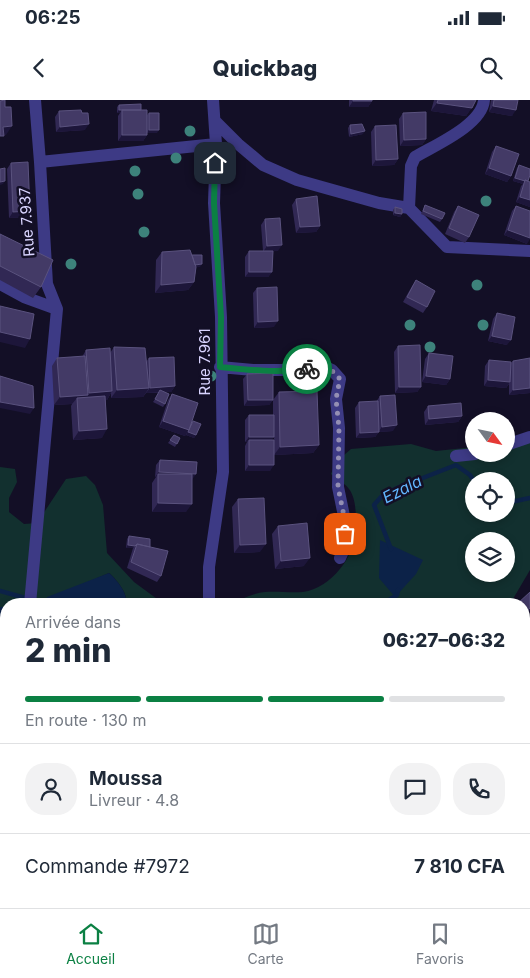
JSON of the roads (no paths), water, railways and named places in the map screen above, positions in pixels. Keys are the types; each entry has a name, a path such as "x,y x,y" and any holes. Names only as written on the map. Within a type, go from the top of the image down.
{"street":[{"name":"Rue 7.937","path":"35,100 46,284 56,309"},
{"name":"Rue 7.961","path":"209,598 209,568 223,472 220,367 221,317 214,203 216,121 213,100"},
{"path":"409,208 411,166 416,157 467,126 476,117 484,104 484,100"},
{"path":"216,121 238,144 263,165 297,180 378,203 409,208 448,247 530,252"},
{"path":"40,162 216,144"},
{"path":"0,284 24,297 56,309 31,598"},
{"path":"220,367 253,370 297,370 323,366 332,370 340,379 336,399 339,428 338,487 345,521 345,547 340,558"},
{"path":"515,442 530,437"},
{"path":"456,456 465,455"}],"water":[{"path":"380,540 423,560 416,574 395,597 379,578"},
{"path":"109,573 121,587 126,598 47,598"}],"waterway":[{"name":"Ezala","path":"391,549 374,505 381,497 397,488 456,465 466,472"},
{"name":"Ezala","path":"515,501 530,498"},
{"name":"Ezala","path":"392,598 397,595 398,590"},
{"name":"Ezala","path":"0,591 25,598"}]}
